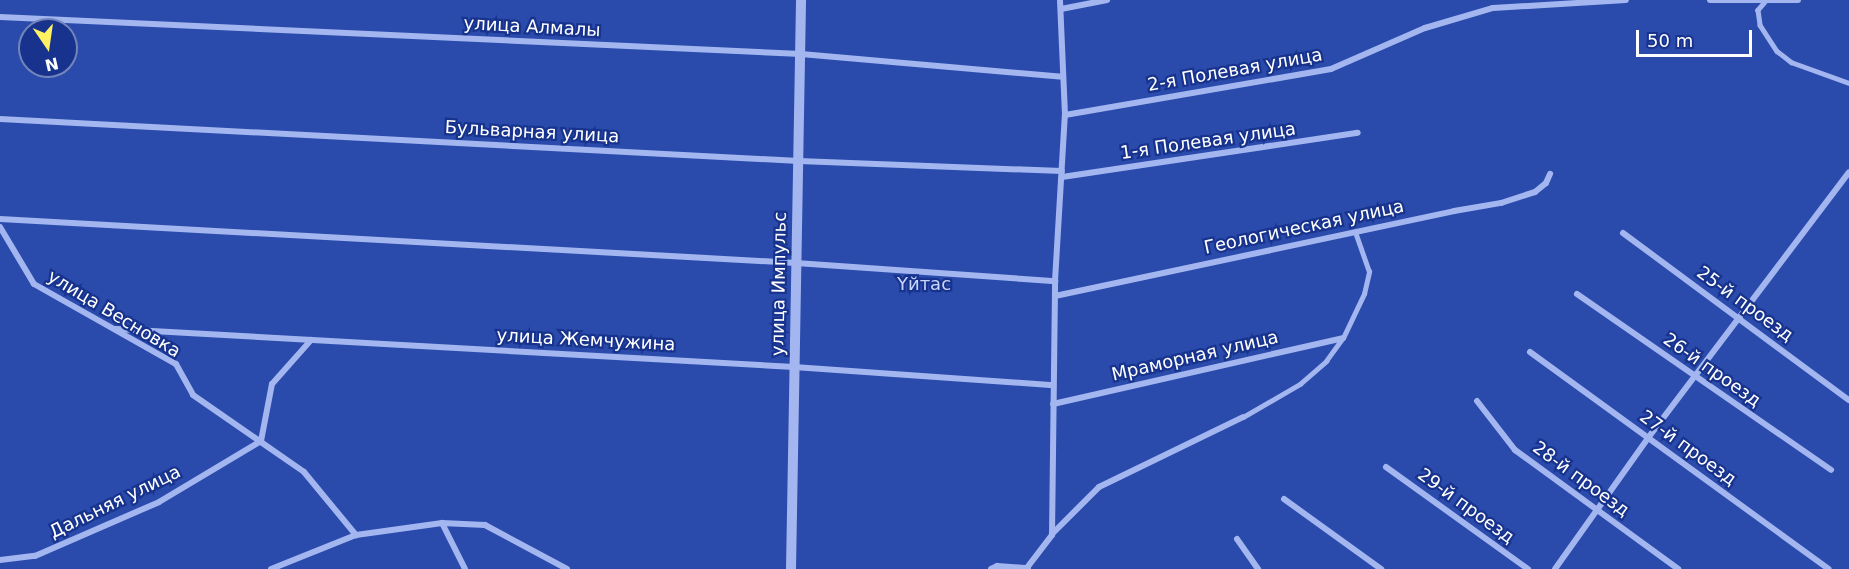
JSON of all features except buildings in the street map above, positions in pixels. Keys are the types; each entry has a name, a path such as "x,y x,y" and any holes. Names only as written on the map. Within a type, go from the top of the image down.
{"street":[{"name":"улица Импульс","path":"791,569 801,0"},
{"path":"1052,535 1054,296 1065,115 1060,0"},
{"path":"1061,9 1107,0"},
{"path":"1504,0 1509,7"},
{"name":"2-я Полевая улица","path":"1065,115 1330,69 1425,28 1493,8 1626,0"},
{"path":"1710,0 1798,0"},
{"name":"улица Алмалы","path":"0,17 801,54 1062,76"},
{"name":"Бульварная улица","path":"0,119 1062,174"},
{"name":"1-я Полевая улица","path":"1062,174 1358,133"},
{"path":"1555,569 1648,438 1849,172"},
{"name":"Геологическая улица","path":"1054,296 1501,203 1535,192 1546,183 1550,174"},
{"path":"0,219 796,263 1055,281"},
{"name":"улица Весновка","path":"0,227 34,284 176,364 193,395 304,472 356,535"},
{"name":"25-й проезд","path":"1623,233 1849,400"},
{"name":"26-й проезд","path":"1577,294 1830,470"},
{"name":"улица Жемчужина","path":"116,329 794,367 1053,385"},
{"name":"Мраморная улица","path":"1053,404 1343,338"},
{"path":"261,441 272,384 311,340"},
{"name":"27-й проезд","path":"1530,352 1829,569"},
{"name":"28-й проезд","path":"1478,401 1515,450 1678,569"},
{"path":"991,569 997,566 1028,568 1052,535 1100,487 1243,417"},
{"name":"Дальняя улица","path":"0,560 35,556 159,502 261,441"},
{"name":"29-й проезд","path":"1386,467 1528,569"},
{"path":"1284,499 1381,569"},
{"path":"441,523 465,569"},
{"path":"271,569 356,535 441,523 485,525 567,569"},
{"path":"1237,539 1258,569"}],"lane":[{"path":"1765,1 1758,10 1760,26 1777,51 1791,62 1849,83"},
{"path":"1243,417 1300,384 1326,361 1343,338 1364,294 1369,272 1355,232"}],"green space":[{"name":"Үйтас","path":"0,0 1849,0 1849,569 0,569"}]}
